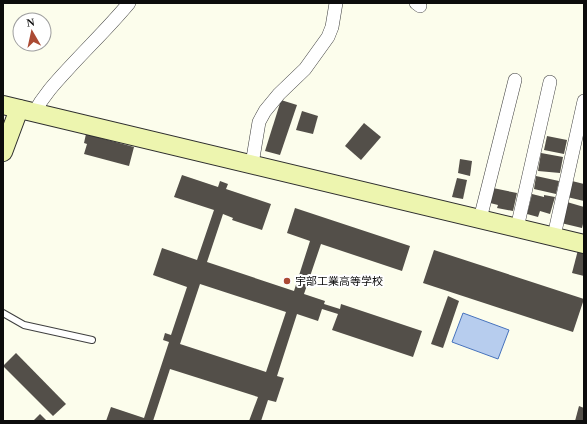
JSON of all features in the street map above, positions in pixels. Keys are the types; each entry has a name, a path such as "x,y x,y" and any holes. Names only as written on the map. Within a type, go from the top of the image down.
{"street":[{"path":"3,152 19,109 45,94 129,3"},
{"path":"252,164 259,122 265,111 279,94 305,69 328,37 332,27 336,3"},
{"path":"480,219 515,80"},
{"path":"517,228 550,82"},
{"path":"554,236 584,101"},
{"path":"19,109 584,244"}],"lane":[{"path":"3,313 24,325 92,340"}],"water":[{"path":"463,313 509,330 498,359 452,342"}],"building":[{"path":"281,100 297,105 280,155 265,151"},
{"path":"302,111 318,116 313,134 296,130"},
{"path":"364,123 381,137 361,160 345,146"},
{"path":"86,134 134,147 129,166 84,154 87,144 84,143"},
{"path":"547,136 567,140 564,154 544,150"},
{"path":"541,153 563,157 560,173 538,171"},
{"path":"460,159 472,161 470,176 458,173"},
{"path":"182,175 218,187 220,181 228,184 226,189 271,204 262,230 232,220 233,218 223,214 207,262 294,291 310,241 287,233 295,208 410,246 402,271 321,244 304,294 325,301 324,304 340,309 341,304 422,331 413,357 332,330 338,314 322,309 318,321 297,314 277,376 284,378 276,402 268,400 261,421 249,421 258,397 170,369 153,421 106,421 111,407 144,418 169,342 163,340 165,333 171,335 187,287 153,275 162,248 197,260 214,210 174,197","holes":["200,284 286,312 266,372 180,344"]},
{"path":"536,176 559,181 556,194 534,189"},
{"path":"457,178 467,180 463,199 452,197"},
{"path":"572,181 584,184 584,201 567,197"},
{"path":"493,188 517,193 513,211 497,208 498,205 490,203"},
{"path":"532,194 544,197 544,195 555,197 550,214 540,211 538,217 527,214"},
{"path":"567,202 584,207 584,220 582,228 561,223"},
{"path":"434,250 584,299 573,332 423,283"},
{"path":"578,250 584,252 584,276 572,273"},
{"path":"448,296 459,301 443,348 431,344"},
{"path":"16,353 66,404 53,416 3,366"},
{"path":"579,406 584,408 584,421 575,421"},
{"path":"40,414 47,421 33,421"}],"place":[{"name":"宇部工業高等学校","path":"287,281"}]}
